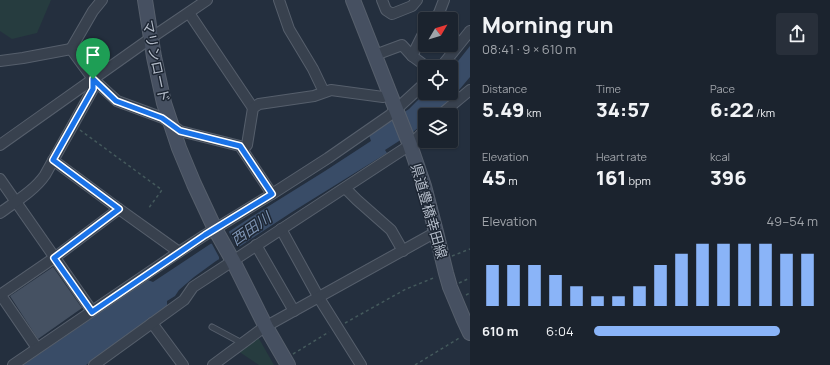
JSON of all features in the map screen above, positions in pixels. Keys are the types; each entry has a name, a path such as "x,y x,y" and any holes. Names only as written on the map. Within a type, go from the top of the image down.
{"street":[{"path":"0,61 71,49 93,11 102,0"},
{"name":"マリンロード","path":"145,0 154,57 171,125 185,163 216,231 232,259"},
{"path":"0,145 207,0"},
{"path":"279,0 289,29 313,69 324,92"},
{"name":"県道豊橋幸田線","path":"353,0 409,141 424,186 444,267 455,300 470,332"},
{"path":"382,0 386,10 392,14 412,6 417,0"},
{"path":"439,12 444,0"},
{"path":"189,13 253,108 247,145 243,150"},
{"path":"447,60 470,31"},
{"path":"412,56 418,44"},
{"path":"375,56 402,45 418,60"},
{"path":"71,49 93,79 116,101 162,118 180,131 240,146 272,194"},
{"path":"0,212 41,181 93,89 93,79"},
{"path":"253,108 259,104 314,96 331,90 383,97 390,95"},
{"path":"13,365 179,252 216,231 328,158 390,115 397,112 418,90"},
{"path":"448,108 470,90"},
{"path":"94,365 184,300 193,287 232,259 345,188 418,135"},
{"path":"53,160 179,252"},
{"path":"0,179 92,312"},
{"path":"345,188 391,230 402,251"},
{"path":"37,348 0,295 54,258 119,209"},
{"path":"281,229 319,298 361,365"},
{"path":"213,365 266,327 436,232"},
{"path":"256,245 294,311"},
{"path":"232,259 266,327 286,362"},
{"path":"152,323 183,365"}],"lane":[{"path":"212,327 242,343"}],"path":[{"path":"74,125 162,190 148,209"},
{"path":"286,362 338,327 406,290 470,249"},
{"path":"415,365 470,332"}],"green space":[{"path":"0,0 51,0 37,33 12,39 0,31"},
{"path":"258,337 274,365 259,365 238,351"}],"water":[{"path":"470,46 470,77 458,91 458,61"},
{"name":"西田川","path":"418,100 450,100 441,108 418,108 418,128 385,150 387,153 216,261 194,277 179,290 175,296 167,301 167,306 86,365 23,365 148,280 153,282 251,217 371,141 369,135 409,109"}],"pier":[{"path":"228,230 236,246 241,248 219,261 219,257 212,244 209,242"}],"building":[{"path":"53,267 82,308 38,339 10,296"}],"route":[{"path":"93,79 116,101 162,118 180,131 240,146 272,194 179,252 92,312 54,258 119,209 53,160 93,89 93,79"}]}
